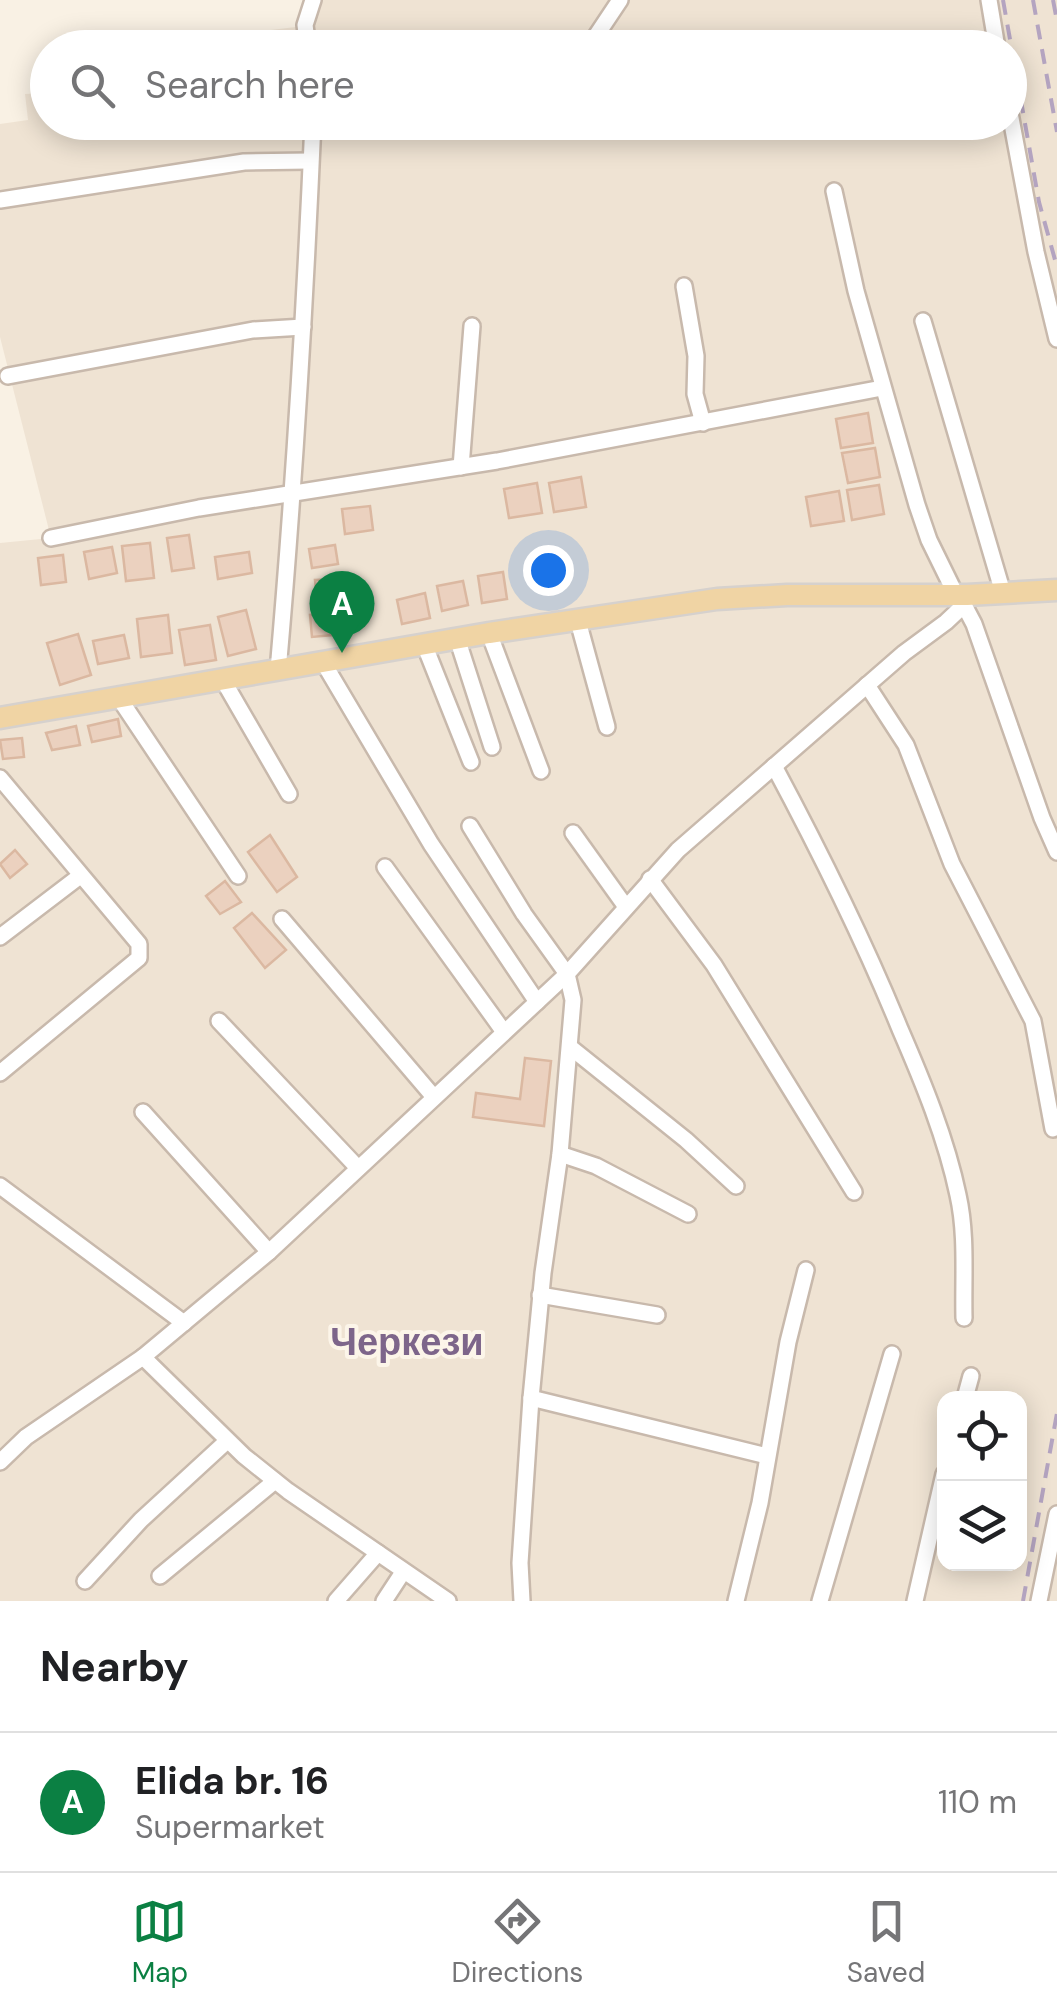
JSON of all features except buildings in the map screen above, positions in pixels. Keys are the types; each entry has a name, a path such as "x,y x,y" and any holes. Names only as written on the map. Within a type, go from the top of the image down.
{"main road":[{"path":"0,718 488,632 735,598 962,598 1057,590"}],"street":[{"path":"306,30 313,0"},
{"path":"600,30 620,0"},
{"path":"989,0 995,30"},
{"path":"278,671 294,494 312,140"},
{"path":"1015,140 1057,339"},
{"path":"0,200 244,162 310,161"},
{"path":"834,191 882,388 929,540 974,624 1057,852"},
{"path":"684,286 696,356 695,394 703,423"},
{"path":"923,321 1004,593"},
{"path":"460,467 472,326"},
{"path":"8,376 253,330 303,328"},
{"path":"51,538 199,508 460,467 882,388"},
{"path":"0,1462 26,1436 143,1357 269,1252 568,974 650,879 962,598"},
{"path":"578,621 608,726"},
{"path":"488,632 541,771"},
{"path":"457,638 492,747"},
{"path":"424,644 471,762"},
{"path":"324,662 431,844 537,1002"},
{"path":"223,680 289,794"},
{"path":"867,685 906,746 952,864 1034,1020 1053,1128"},
{"path":"119,698 238,876"},
{"path":"774,766 835,880 918,1071 942,1141 962,1220 964,1318"},
{"path":"0,778 139,944 139,958 0,1073"},
{"path":"470,826 524,914 568,974 573,1000 560,1154 540,1296 531,1398 520,1562 522,1601"},
{"path":"573,833 626,907"},
{"path":"386,867 504,1032"},
{"path":"0,937 80,876"},
{"path":"650,879 714,966 854,1192"},
{"path":"282,919 433,1096"},
{"path":"219,1020 358,1168"},
{"path":"570,1047 686,1140 736,1186"},
{"path":"143,1112 269,1252"},
{"path":"560,1154 596,1166 688,1214"},
{"path":"0,1186 184,1323"},
{"path":"736,1601 760,1503 788,1342 806,1270"},
{"path":"540,1296 657,1315"},
{"path":"820,1601 892,1354"},
{"path":"143,1357 226,1441 448,1601"},
{"path":"967,1391 971,1376"},
{"path":"531,1398 767,1456"},
{"path":"85,1581 141,1520 226,1441"},
{"path":"160,1576 275,1480"},
{"path":"915,1601 942,1481"},
{"path":"1046,1595 1056,1522"},
{"path":"336,1601 378,1552"},
{"path":"384,1601 403,1572"}],"shaded area":[{"path":"313,0 1057,0 1057,1601 0,1601 0,543 51,538 0,337 0,124 28,120 25,94 30,94 30,140 1027,140 1027,30 271,30 304,26"}],"railway":[{"path":"1003,0 1008,30"},
{"path":"1033,0 1057,132"},
{"path":"1053,0 1057,21"},
{"path":"1027,135 1039,202 1057,267"},
{"path":"1023,1601 1057,1413"}],"place":[{"name":"Elida br. 16","path":"342,653"}],"district":[{"name":"Черкези","path":"407,1342"}]}
